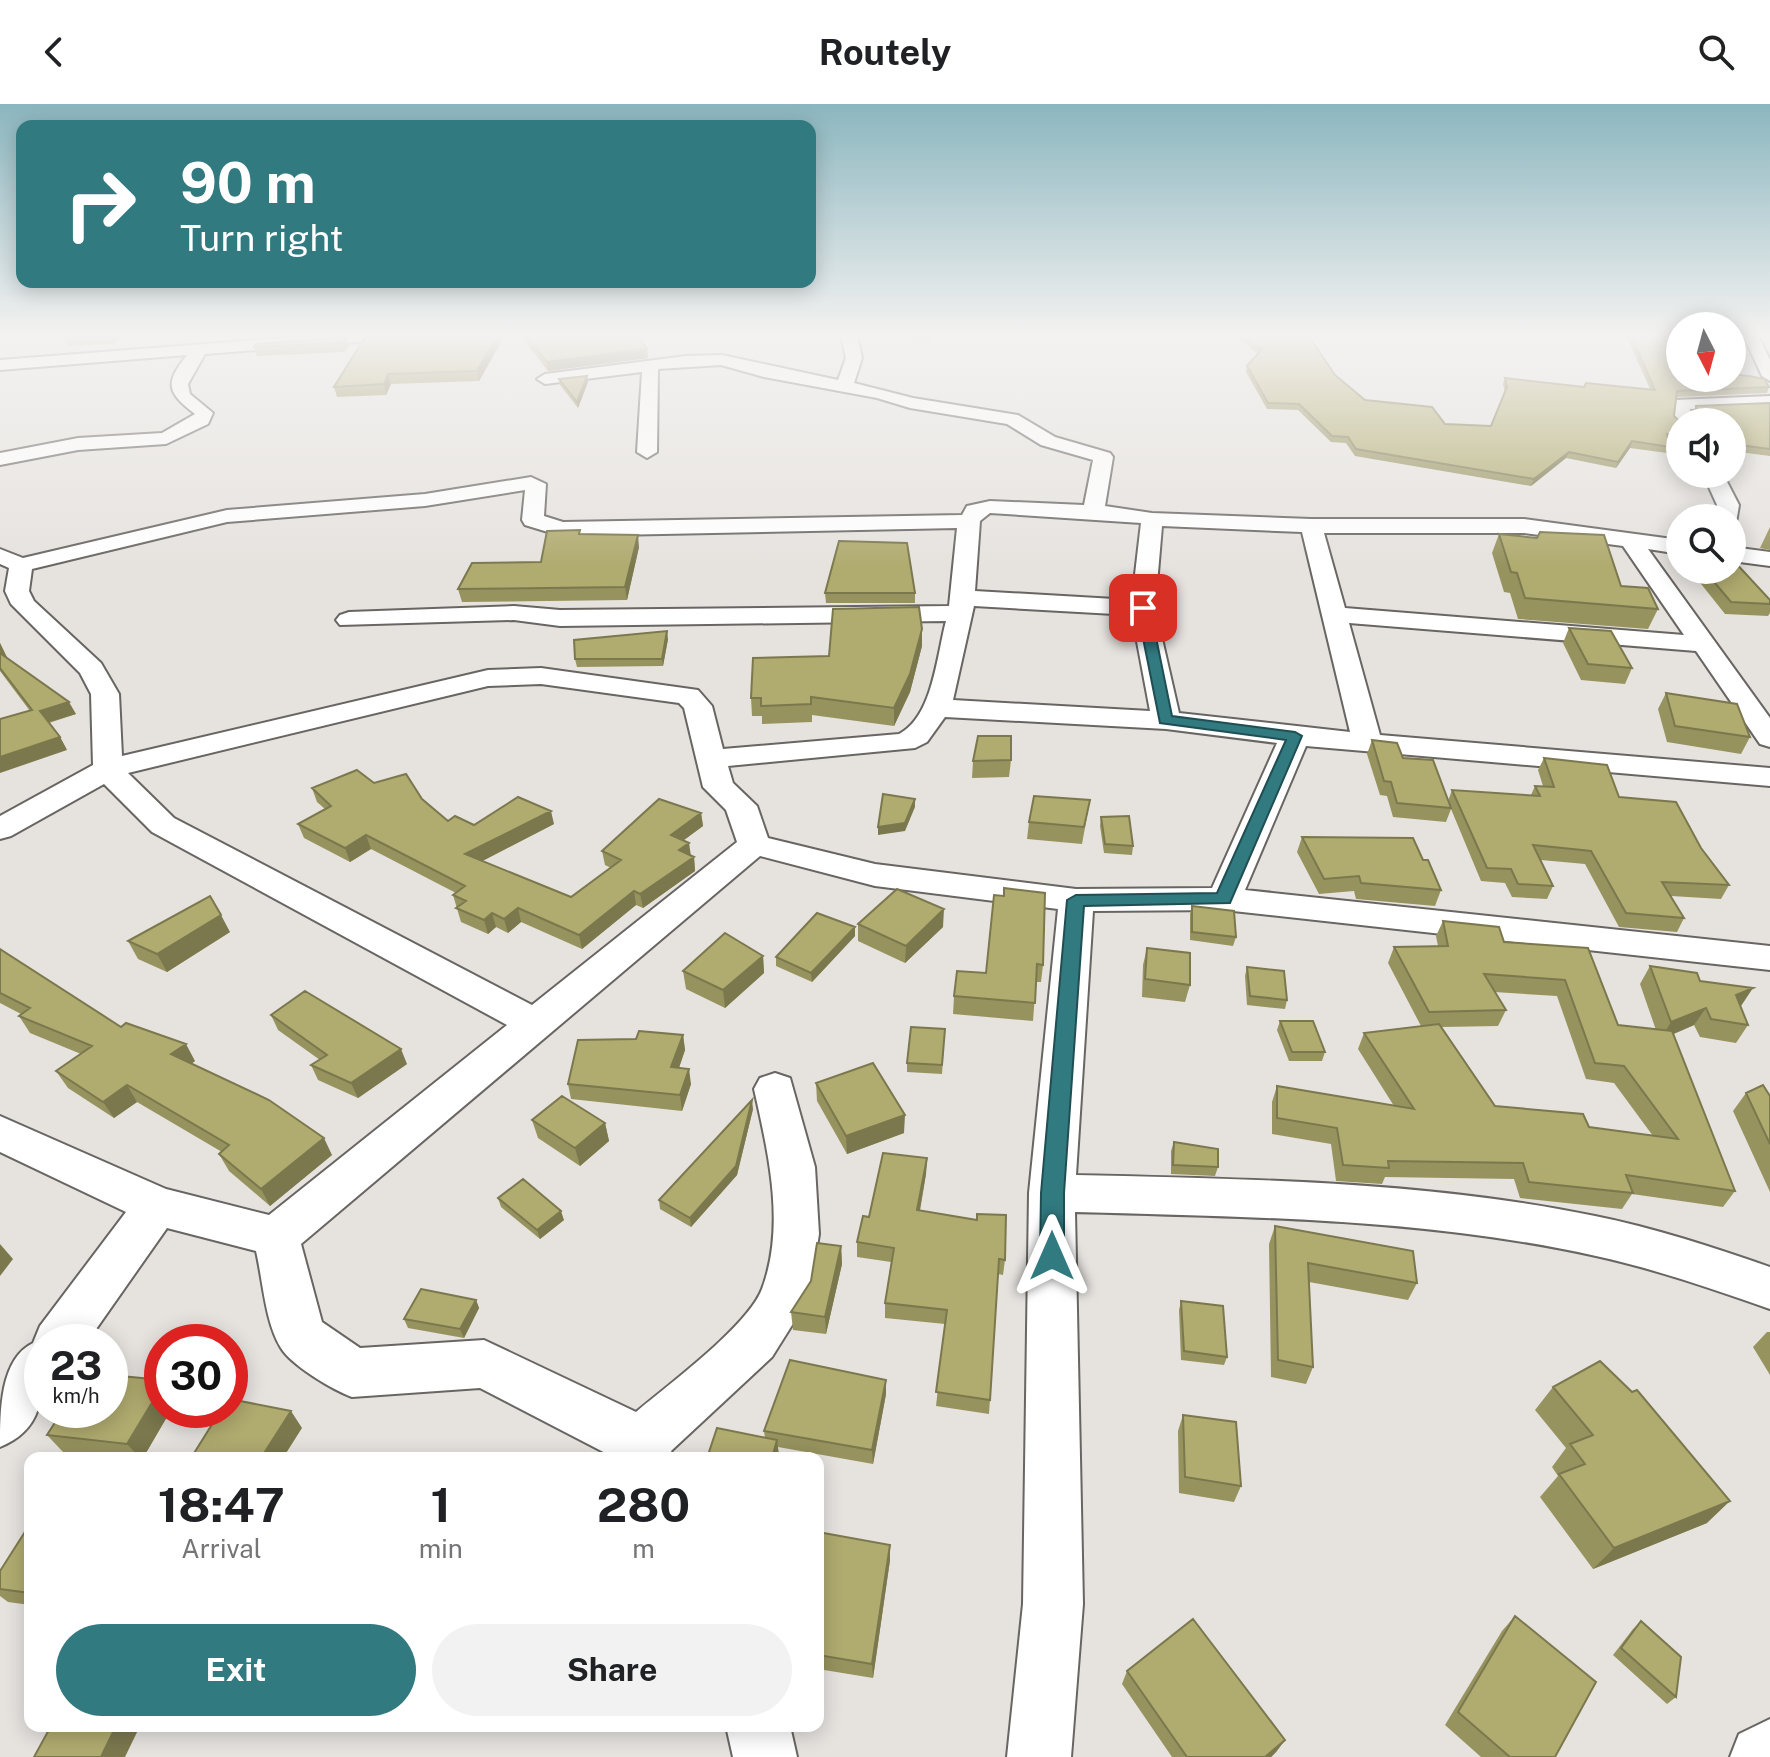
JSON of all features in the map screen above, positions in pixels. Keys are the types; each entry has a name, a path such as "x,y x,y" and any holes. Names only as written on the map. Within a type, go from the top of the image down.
{"street":[{"path":"0,459 87,443 176,435 202,420 203,412"},
{"path":"647,452 648,412"},
{"path":"968,412 1012,419 1048,441 1100,455 1104,460 1094,511"},
{"path":"534,1023 163,825 138,804 108,769 105,694 91,669 23,604 10,560 227,516 425,500 531,483 536,484 533,520 561,529 969,521"},
{"path":"709,759 905,742 917,736 937,708 961,606 969,521 975,511 990,507 1094,511 1152,519 1311,526 1524,526 1666,545"},
{"path":"1152,519 1143,608 1166,720"},
{"path":"1311,526 1337,615 1367,740"},
{"path":"1630,540 1700,644 1770,738"},
{"path":"1746,556 1770,559"},
{"path":"349,620 514,613 560,618 961,606 1143,608"},
{"path":"1337,615 1700,644"},
{"path":"0,829 108,769 488,678 524,675 688,696 698,706 718,787 741,806 754,844"},
{"path":"937,708 1166,720 1295,736 1770,777"},
{"path":"1224,899 1295,736"},
{"path":"754,844 875,875 1076,900 1224,899 1770,958"},
{"path":"276,1237 754,844"},
{"path":"1039,1757 1053,1604 1052,1193 1076,900"},
{"path":"276,1237 300,1335 352,1373 484,1364 644,1450 754,1341 785,1298 796,1234 793,1167 775,1089"},
{"path":"0,1133 157,1206 276,1237"},
{"path":"1052,1193 1325,1201 1463,1214 1587,1234 1686,1257 1770,1288"},
{"path":"71,1324 157,1206"},
{"path":"0,1421 24,1388"},
{"path":"759,1732 765,1757"},
{"path":"1762,1757 1770,1751"}],"building":[{"path":"1307,412 1436,412 1445,424 1491,426 1497,412 1666,412 1666,446 1632,441 1618,462 1569,452 1534,479 1356,449 1348,437 1332,436"},
{"path":"1746,412 1770,412 1770,449 1746,446"},
{"path":"580,530 579,534 638,535 625,587 458,589 472,563 541,562 547,531"},
{"path":"1540,532 1604,535 1621,586 1648,588 1658,609 1525,598 1517,573 1511,572 1499,534 1537,538"},
{"path":"839,541 907,543 915,593 825,593"},
{"path":"1746,574 1770,600 1770,604 1731,602 1716,584 1746,584"},
{"path":"919,607 922,629 910,674 894,708 811,697 811,704 761,706 761,698 751,698 753,658 829,656 833,609"},
{"path":"1569,628 1611,631 1632,668 1588,664"},
{"path":"667,631 662,659 575,659 574,640"},
{"path":"0,653 69,702 40,711 60,737 0,757 0,719 32,710 0,668"},
{"path":"1666,693 1737,704 1750,737 1675,726"},
{"path":"978,736 1011,736 1011,760 973,761"},
{"path":"1372,740 1397,743 1403,758 1433,760 1451,808 1397,803 1391,782 1384,781"},
{"path":"1544,758 1607,765 1619,797 1676,802 1701,848 1729,885 1662,882 1684,918 1626,913 1591,851 1533,845 1553,886 1518,884 1511,869 1487,868 1452,790 1540,796 1535,786 1554,787"},
{"path":"357,770 374,783 406,774 422,799 448,821 455,816 474,825 518,797 551,811 465,854 571,897 621,860 602,851 659,799 701,813 671,835 689,843 679,850 694,857 640,894 634,891 579,935 518,908 504,919 492,913 484,920 456,908 466,901 453,895 465,886 366,835 345,848 298,824 331,806 312,788"},
{"path":"883,794 915,799 905,823 878,827"},
{"path":"1034,796 1090,800 1084,827 1029,822"},
{"path":"1129,816 1133,846 1105,844 1101,817"},
{"path":"1302,837 1413,838 1423,860 1428,860 1441,890 1361,883 1359,876 1324,879"},
{"path":"1004,888 1045,893 1043,965 1037,964 1035,1003 954,996 957,971 986,973 994,895 1004,896"},
{"path":"897,889 944,909 906,946 858,924"},
{"path":"210,896 221,915 157,954 128,941"},
{"path":"1192,906 1234,911 1236,937 1192,932"},
{"path":"817,913 855,927 811,973 776,957"},
{"path":"1443,921 1499,927 1504,942 1588,948 1618,1025 1672,1031 1735,1191 1626,1175 1633,1193 1529,1182 1523,1163 1388,1161 1389,1168 1343,1165 1337,1128 1277,1118 1277,1086 1414,1109 1364,1033 1439,1024 1495,1106 1583,1114 1589,1127 1678,1139 1624,1066 1595,1063 1565,980 1484,974 1506,1010 1429,1012 1394,947 1448,946"},
{"path":"725,933 763,956 723,990 683,971"},
{"path":"1147,948 1190,953 1190,985 1145,979"},
{"path":"0,949 121,1027 126,1023 186,1044 171,1054 269,1100 324,1138 261,1189 219,1154 229,1145 127,1085 103,1102 56,1071 92,1046 19,1016 30,1008 0,993"},
{"path":"1650,966 1697,973 1700,981 1753,988 1736,995 1748,1025 1711,1019 1706,1008 1671,1022"},
{"path":"1247,967 1284,971 1287,1000 1250,996"},
{"path":"305,991 401,1049 351,1083 311,1065 327,1055 271,1015"},
{"path":"1280,1021 1313,1021 1325,1052 1292,1052"},
{"path":"911,1027 945,1029 942,1065 907,1063"},
{"path":"639,1031 683,1035 671,1067 689,1069 680,1095 568,1084 578,1040 636,1039"},
{"path":"873,1063 905,1115 846,1136 816,1083"},
{"path":"1763,1085 1770,1096 1770,1144 1746,1093"},
{"path":"562,1096 605,1123 575,1148 532,1120"},
{"path":"752,1100 736,1166 690,1218 659,1200"},
{"path":"1174,1142 1218,1149 1218,1167 1173,1165"},
{"path":"883,1153 927,1158 917,1210 977,1220 977,1214 1006,1215 1005,1260 999,1259 990,1400 936,1392 947,1310 885,1303 894,1248 857,1242 863,1216 869,1217"},
{"path":"523,1179 561,1211 537,1230 498,1198"},
{"path":"1275,1226 1413,1251 1417,1283 1308,1263 1313,1367 1278,1360"},
{"path":"817,1243 841,1246 825,1317 791,1312 811,1281"},
{"path":"421,1289 476,1300 460,1329 404,1319"},
{"path":"1181,1301 1223,1306 1227,1357 1184,1351"},
{"path":"790,1360 886,1380 872,1450 764,1431"},
{"path":"1600,1361 1632,1392 1637,1390 1730,1501 1614,1548 1559,1474 1585,1464 1570,1444 1593,1435 1553,1387"},
{"path":"128,1377 144,1378 144,1416 127,1444 47,1435 51,1428 128,1428"},
{"path":"248,1403 291,1411 265,1452 195,1452 210,1428 248,1428"},
{"path":"1183,1415 1236,1422 1241,1486 1185,1477"},
{"path":"717,1428 777,1440 774,1452 709,1452"},
{"path":"24,1533 24,1592 0,1589 0,1571"},
{"path":"824,1533 890,1545 872,1664 824,1656"},
{"path":"1515,1616 1596,1682 1555,1757 1510,1757 1458,1712"},
{"path":"1193,1619 1285,1740 1265,1757 1187,1757 1127,1671"},
{"path":"1641,1621 1681,1657 1676,1697 1621,1648"},
{"path":"48,1732 113,1732 101,1757 34,1757"}],"route":[{"path":"1052,1256 1052,1193 1076,900 1224,899 1295,736 1166,720 1143,608"}]}
